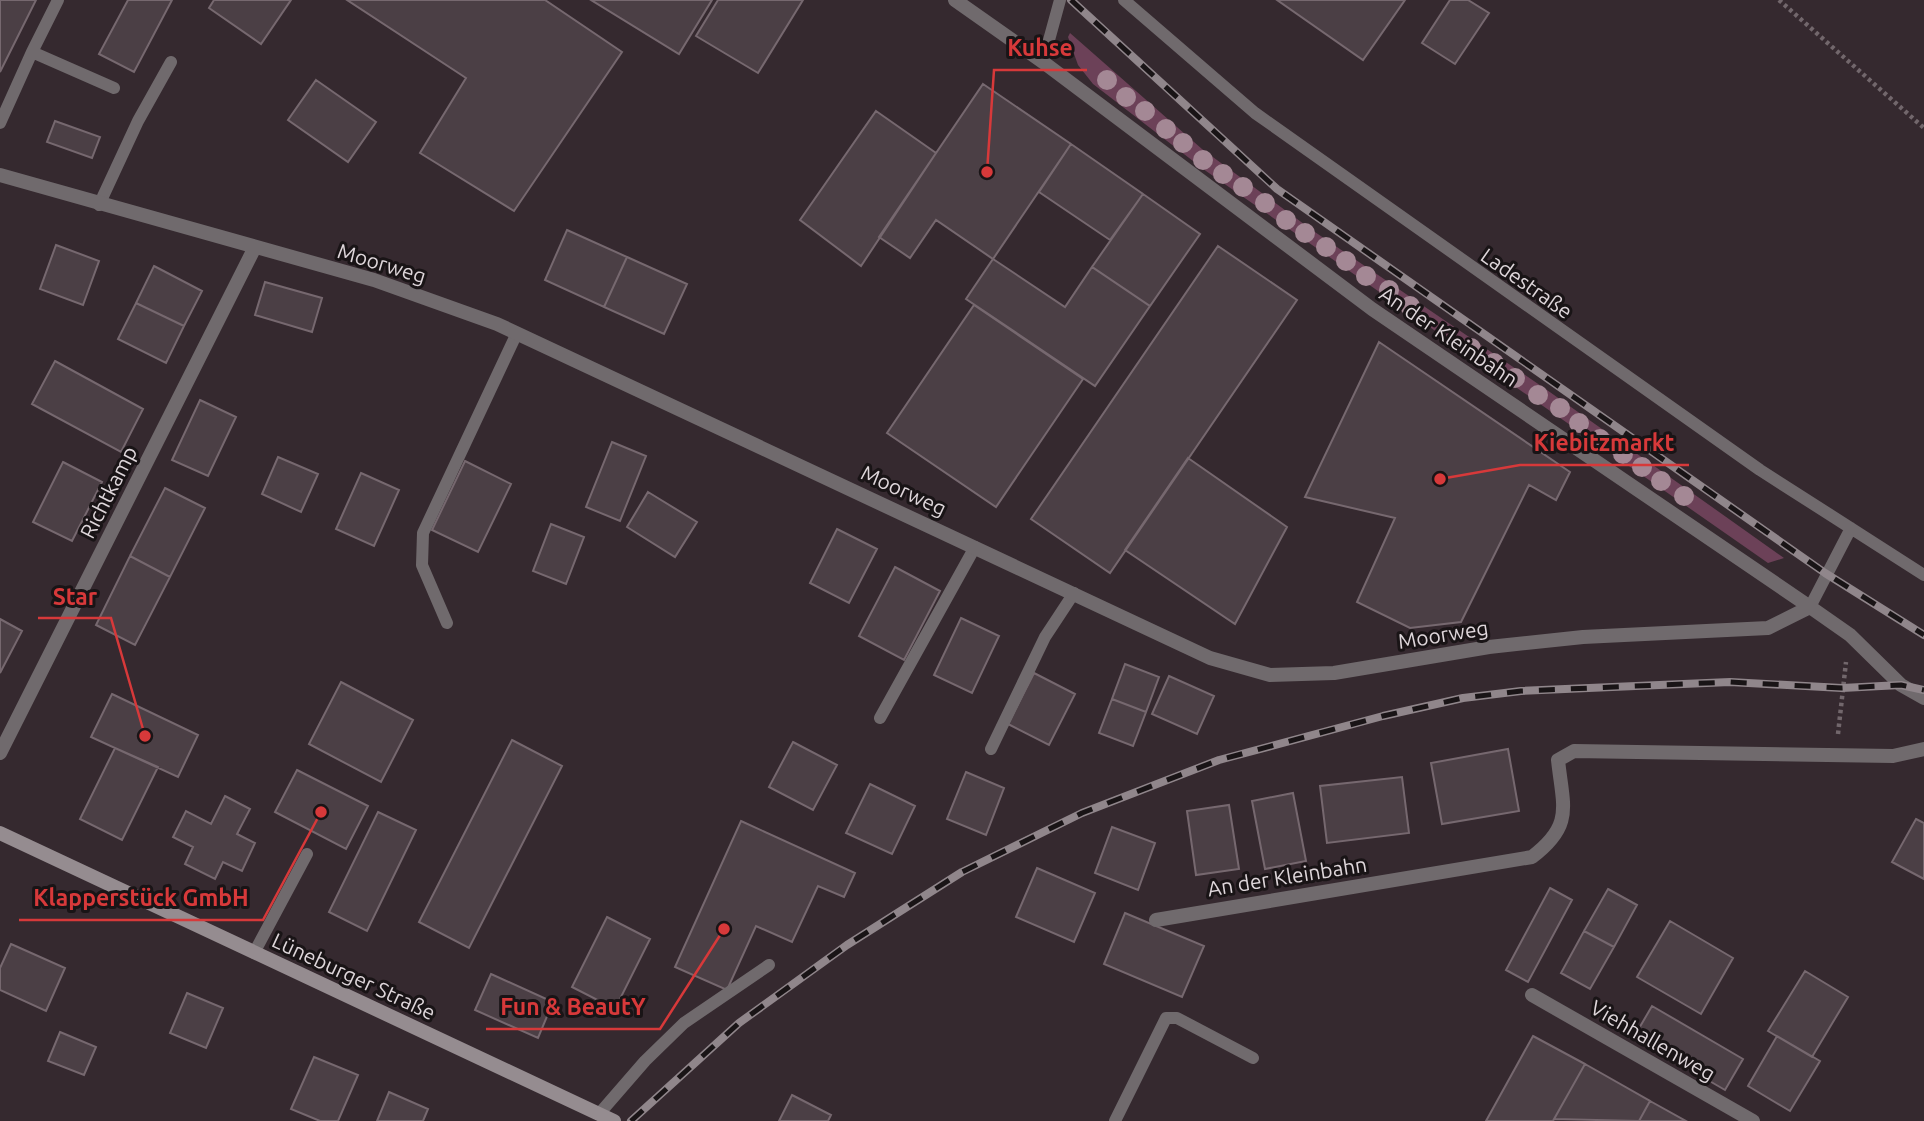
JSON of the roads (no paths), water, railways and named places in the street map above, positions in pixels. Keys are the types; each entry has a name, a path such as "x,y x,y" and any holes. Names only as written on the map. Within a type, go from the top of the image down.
{"main road":[{"name":"Lüneburger Straße","path":"0,833 614,1121"}],"street":[{"name":"An der Kleinbahn","path":"955,0 1043,61 1372,309 1850,635 1901,685 1924,698"},
{"name":"Moorweg","path":"0,175 254,249 374,280 517,333 1210,658 1270,675 1334,673 1489,647 1583,637 1768,628 1810,607"},
{"name":"Richtkamp","path":"0,753 254,249"},
{"name":"An der Kleinbahn","path":"1156,920 1532,857 1553,841 1564,815 1558,760 1574,751 1893,756 1924,748"},
{"name":"Viehhallenweg","path":"1532,995 1753,1121"}],"lane":[{"path":"0,123 58,0"},
{"path":"1043,61 1059,0"},
{"name":"Ladestraße","path":"1124,0 1255,113 1749,463 1924,575"},
{"path":"32,52 114,88"},
{"path":"99,205 138,121 171,62"},
{"path":"447,622 422,565 423,533 517,333"},
{"path":"1810,607 1851,528"},
{"path":"880,718 975,547"},
{"path":"991,749 1039,647 1074,593"},
{"path":"254,953 307,854"},
{"path":"599,1114 645,1061 684,1023 769,965"},
{"path":"1115,1121 1166,1018 1177,1018 1254,1058"}],"railway":[{"path":"1071,0 1277,189 1825,573 1924,635"},
{"path":"631,1121 739,1023 847,945 962,872 1082,813 1219,760 1383,716 1463,698 1521,691 1730,682 1842,688 1901,685 1924,690"}],"place":[{"name":"Kuhse","path":"987,172"},
{"name":"Kiebitzmarkt","path":"1440,479"},
{"name":"Star","path":"145,736"},
{"name":"Klapperstück GmbH","path":"321,812"},
{"name":"Fun & BeautY","path":"724,929"}]}
